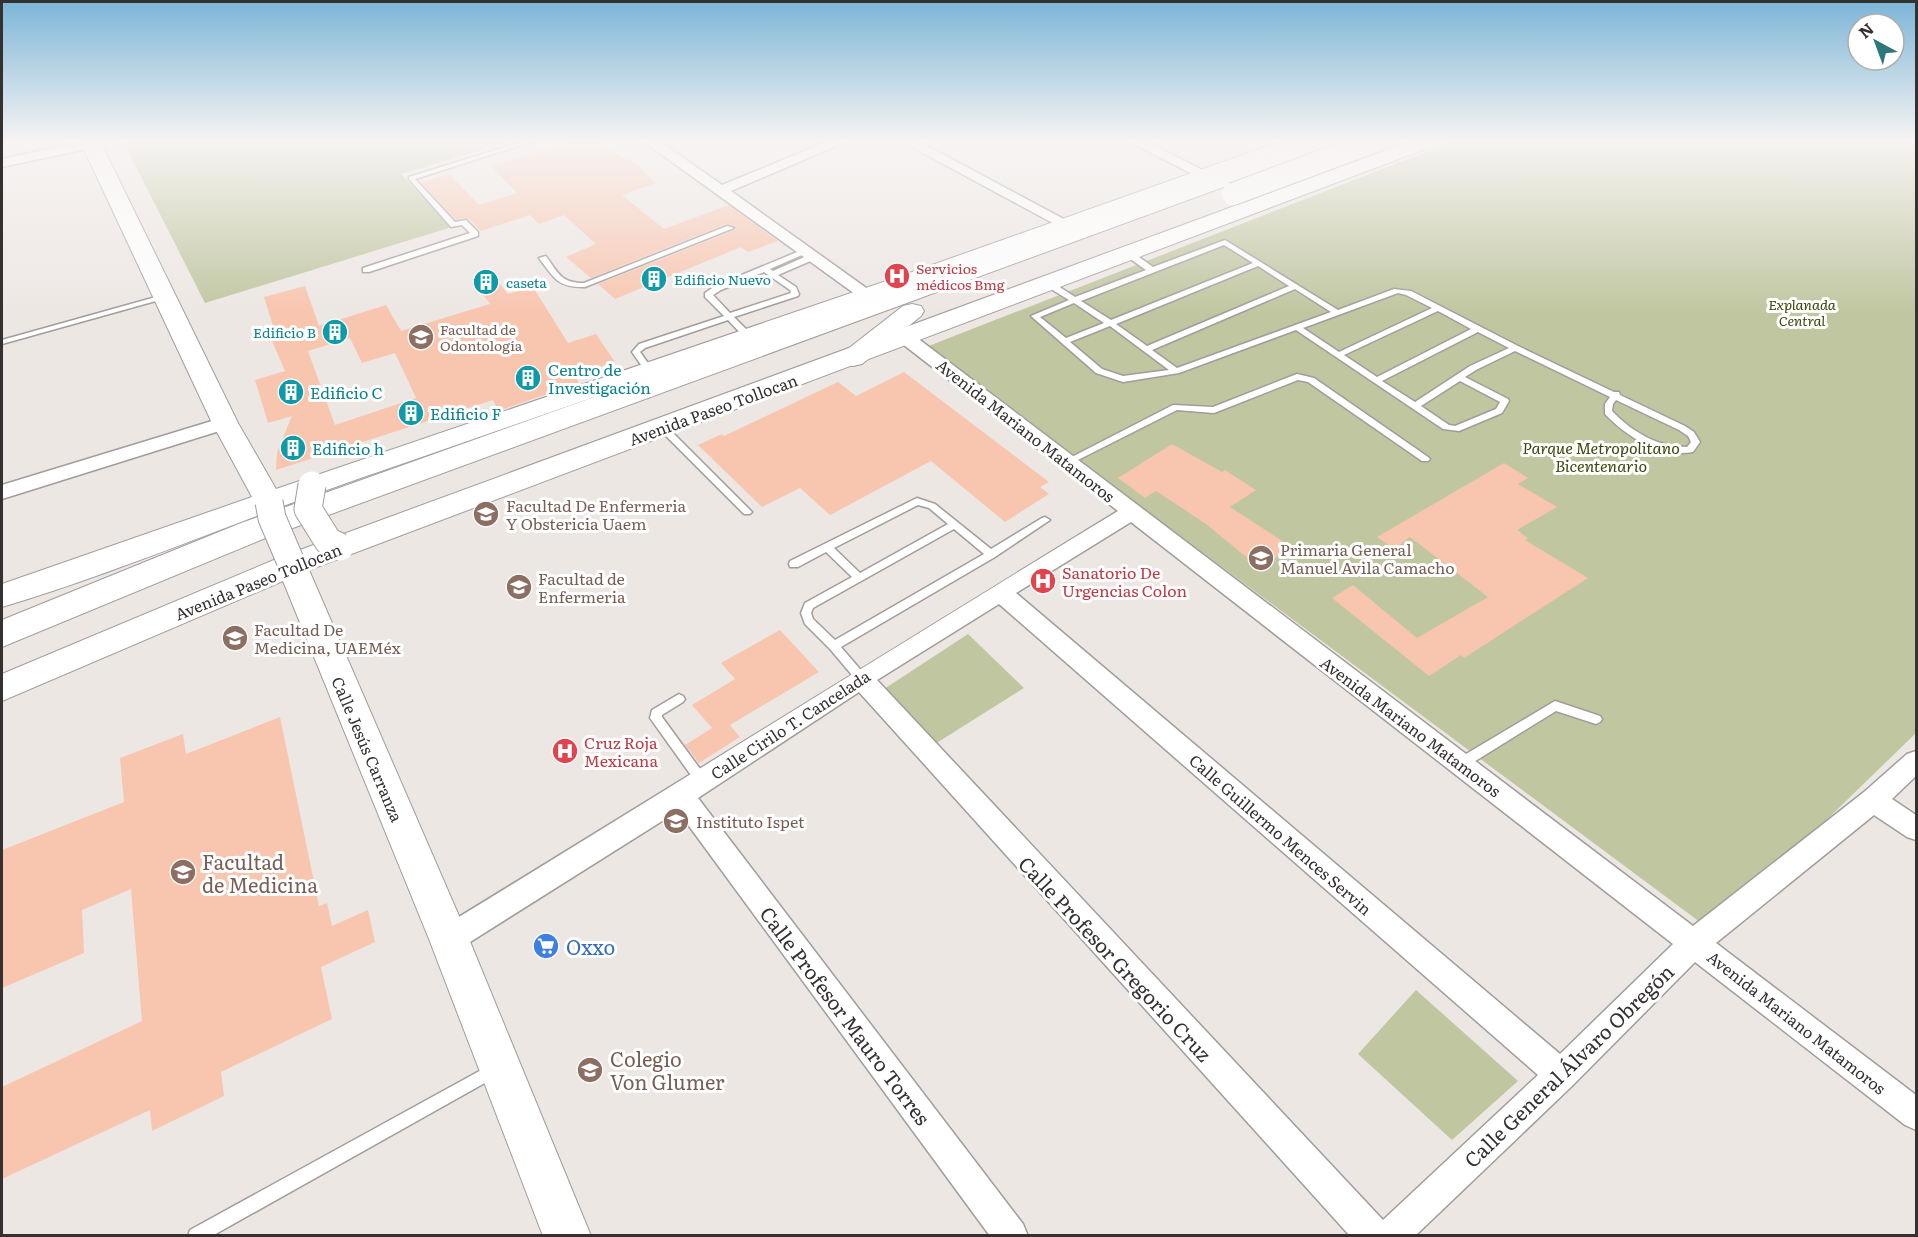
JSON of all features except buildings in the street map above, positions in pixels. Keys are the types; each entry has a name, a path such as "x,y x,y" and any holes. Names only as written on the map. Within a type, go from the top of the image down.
{"highway":[{"name":"Avenida Paseo Tollocan","path":"2,634 252,531 1179,199"},
{"name":"Avenida Paseo Tollocan","path":"2,656 215,567 380,503 908,310 1183,199"},
{"path":"853,358 908,310 955,279"}],"main road":[{"name":"Calle Jesús Carranza","path":"119,199 225,423 269,502 272,518 449,939 500,1067 559,1230"},
{"name":"Avenida Paseo Tollocan","path":"908,310 1067,225 1166,199"},
{"name":"Avenida Paseo Tollocan","path":"2,596 312,485 868,295 908,310 1049,284 1276,199"},
{"name":"Avenida Paseo Tollocan","path":"2,688 292,565 853,358"},
{"path":"312,485 308,509 328,542 340,547"}],"street":[{"path":"732,199 755,219 868,295"},
{"path":"1017,199 1067,225"},
{"name":"Avenida Mariano Matamoros","path":"908,310 1067,462 1917,1114"},
{"path":"2,492 225,423"},
{"name":"Calle Cirilo T. Cancelada","path":"449,939 691,788 861,678 1132,512"},
{"name":"Calle Guillermo Mences Servin","path":"1001,593 1561,1075"},
{"name":"Calle Profesor Gregorio Cruz","path":"861,678 1375,1236"},
{"name":"Calle General Álvaro Obregón","path":"1389,1236 1561,1075 1694,943 1873,800 1917,761"},
{"name":"Calle Profesor Mauro Torres","path":"691,788 1011,1236"},
{"path":"1873,800 1917,829"}],"lane":[{"path":"366,270 475,234 463,222 454,225 430,199"},
{"path":"543,258 561,283 572,286 585,285 730,228"},
{"path":"1336,312 1225,242 1035,315 1099,371 1123,379 1176,371 1397,291 1408,293 1515,348 1616,394 1682,428 1691,434 1696,442 1690,450 1676,452 1632,433 1608,412 1609,404 1616,394"},
{"path":"1129,254 1152,270"},
{"path":"748,336 708,295 718,288 765,269 809,255"},
{"path":"773,274 809,255"},
{"path":"1064,342 1259,263"},
{"path":"649,370 638,356 639,348 793,296 794,290 765,269"},
{"path":"1049,284 1110,323 1176,371"},
{"path":"1146,349 1296,286"},
{"path":"2,342 167,297"},
{"path":"1338,356 1439,308"},
{"path":"1296,327 1446,426 1456,429 1499,411 1505,401 1461,378"},
{"path":"1376,381 1478,329"},
{"path":"1415,406 1473,368 1515,348"},
{"path":"1067,462 1176,407 1214,410 1297,377 1311,380 1425,459"},
{"path":"663,428 747,512"},
{"path":"794,564 917,501 932,506 991,554"},
{"path":"834,646 1045,520"},
{"path":"861,678 809,621 806,613 809,606 817,599 955,524"},
{"path":"827,547 858,577"},
{"path":"679,699 662,709 656,718 691,788"},
{"path":"1460,764 1555,706 1596,719"},
{"path":"196,1236 500,1067"}],"green space":[{"path":"152,199 425,199 452,227 205,303"},
{"name":"Parque Metropolitano Bicentenario","path":"1306,199 1916,199 1916,733 1712,931 926,347"},
{"path":"968,634 1024,688 935,744 881,691"},
{"path":"1416,990 1518,1081 1452,1140 1358,1054"}],"place":[{"name":"Servicios médicos Bmg","path":"897,276"},
{"name":"Edificio Nuevo","path":"654,279"},
{"name":"caseta","path":"486,282"},
{"name":"Edificio B","path":"335,332"},
{"name":"Facultad de Odontología","path":"421,337"},
{"name":"Centro de Investigación","path":"528,378"},
{"name":"Edificio C","path":"291,392"},
{"name":"Edificio F","path":"411,413"},
{"name":"Edificio h","path":"293,448"},
{"name":"Facultad De Enfermeria Y Obstericia Uaem","path":"486,514"},
{"name":"Primaria General Manuel Avila Camacho","path":"1261,558"},
{"name":"Sanatorio De Urgencias Colon","path":"1043,581"},
{"name":"Facultad de Enfermeria","path":"519,587"},
{"name":"Facultad De Medicina, UAEMéx","path":"235,638"},
{"name":"Cruz Roja Mexicana","path":"565,751"},
{"name":"Instituto Ispet","path":"676,821"},
{"name":"Facultad de Medicina","path":"183,872"},
{"name":"Oxxo","path":"546,946"},
{"name":"Colegio Von Glumer","path":"590,1070"}],"park label":[{"name":"Explanada Central","path":"1802,312"}]}
